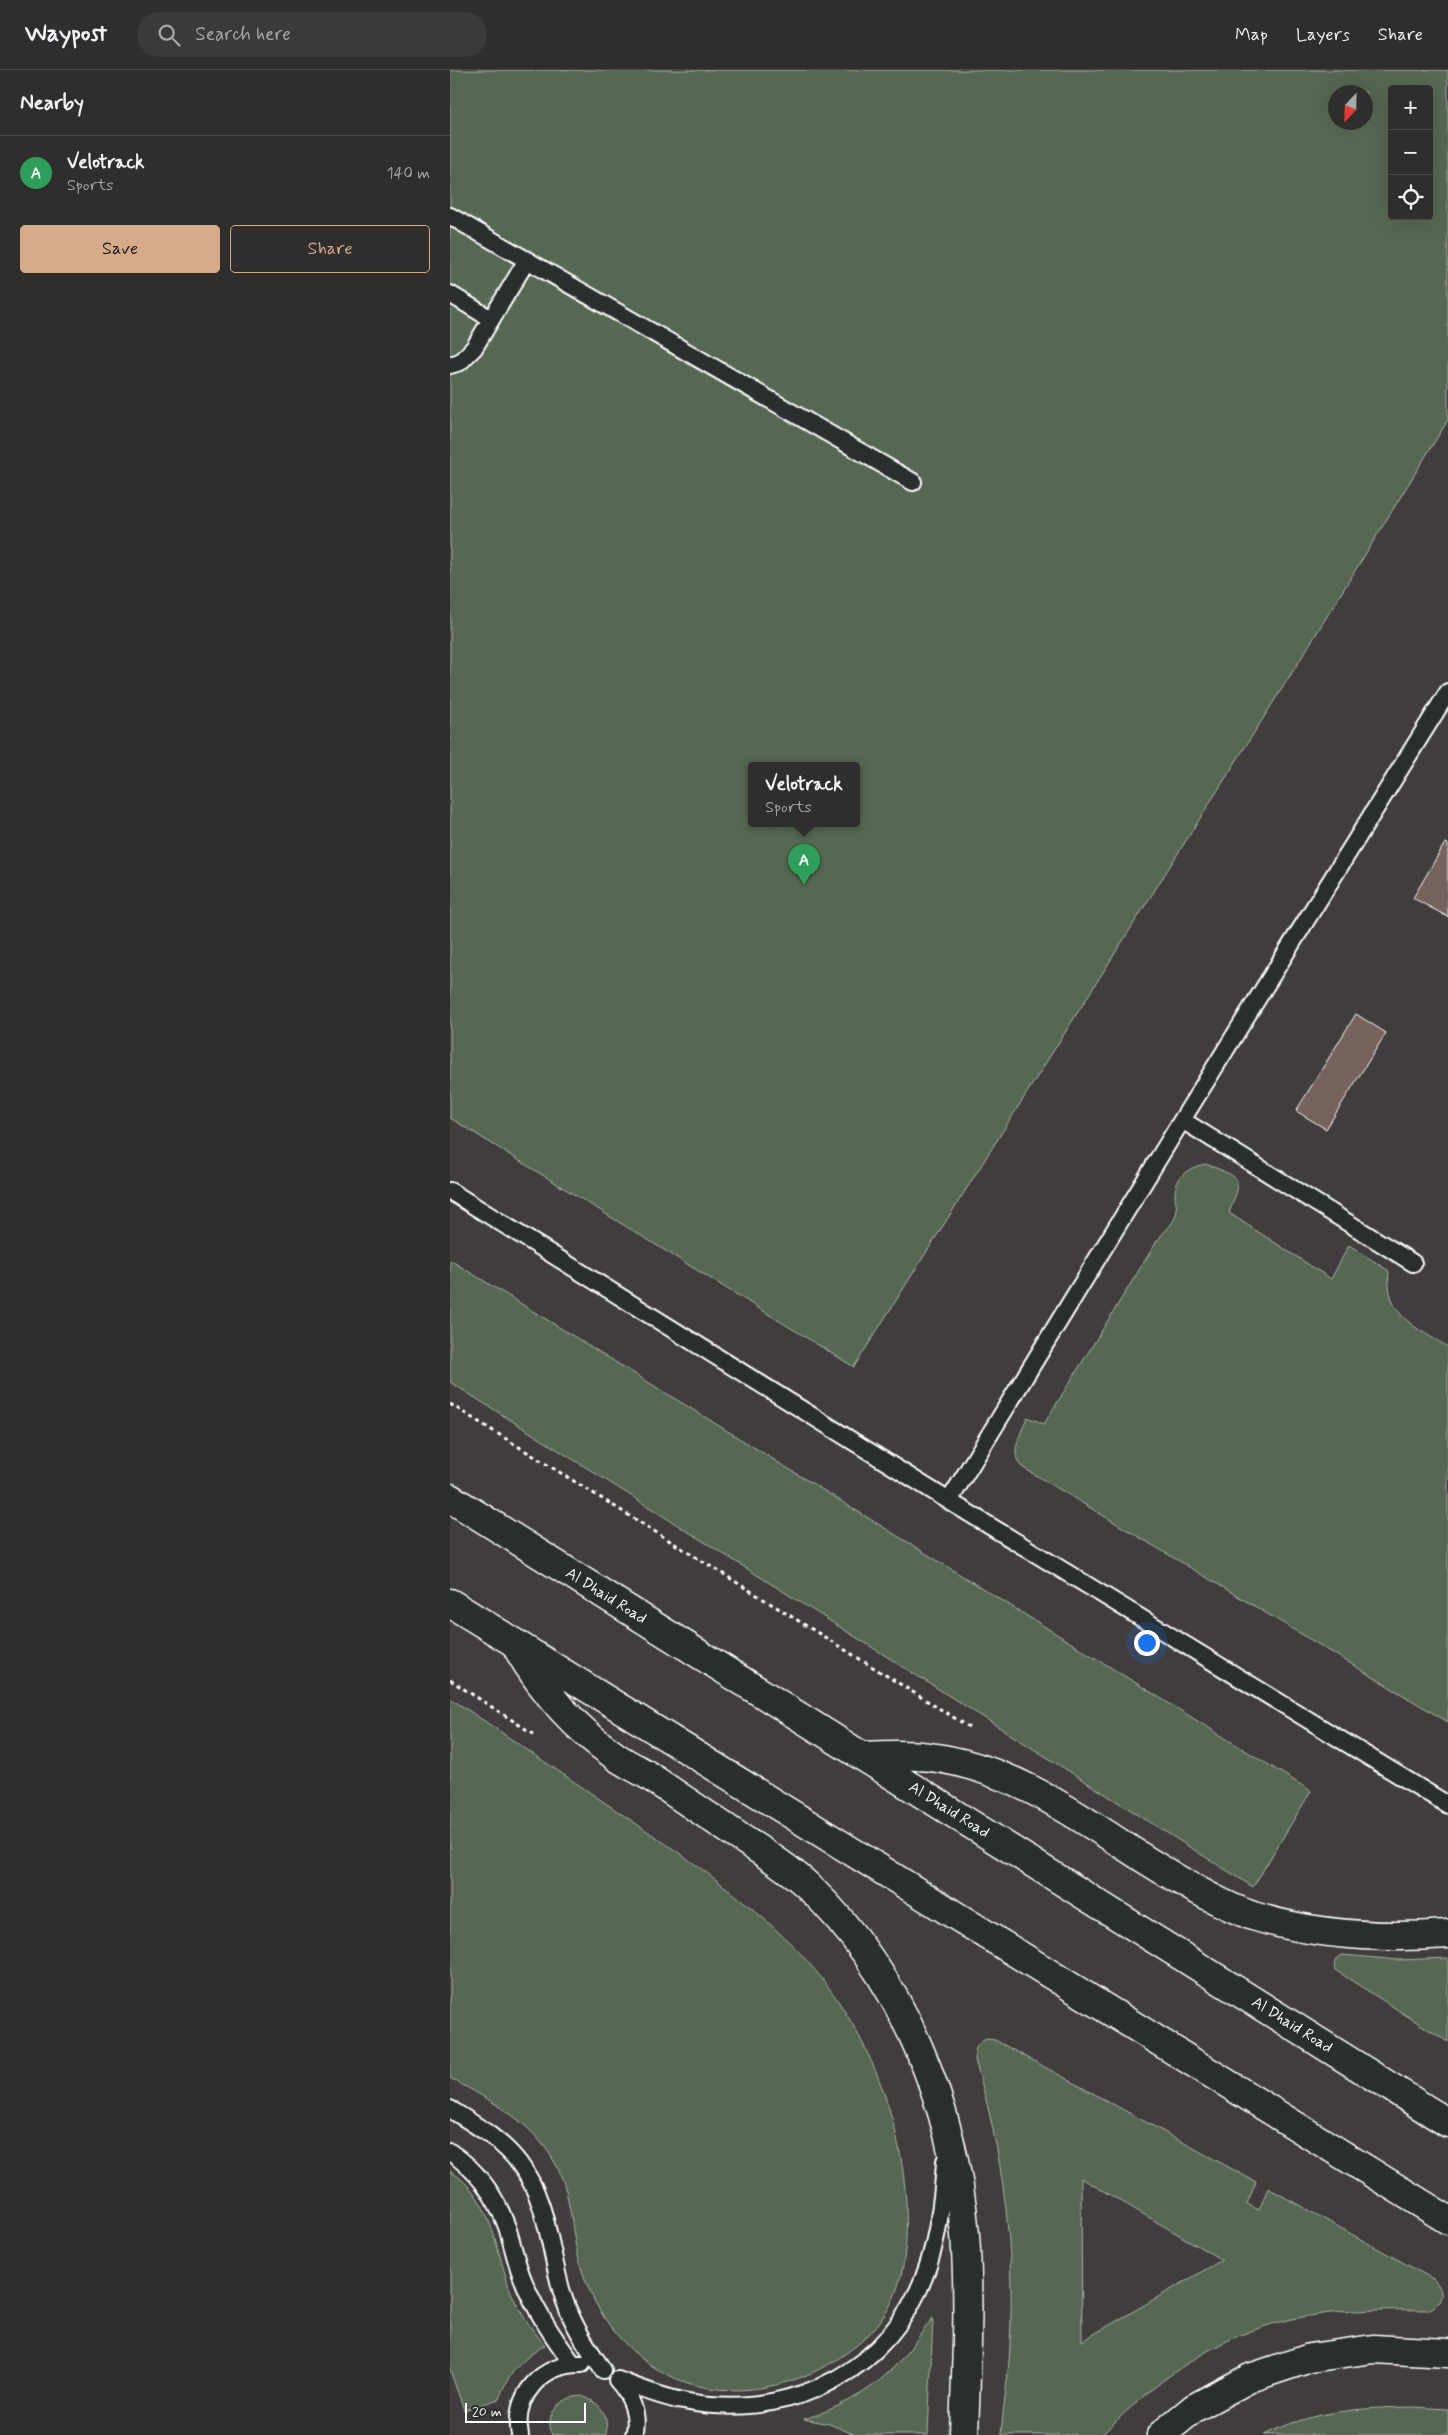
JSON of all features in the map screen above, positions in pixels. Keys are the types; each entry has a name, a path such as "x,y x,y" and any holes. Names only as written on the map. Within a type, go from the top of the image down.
{"highway":[{"name":"Al Dhaid Road","path":"450,1498 1448,2123"},
{"path":"450,1603 1448,2220"},
{"path":"515,1643 548,1694 591,1738 768,1856 808,1886 838,1918 865,1953 890,1991 913,2035 933,2081 947,2129 957,2178 968,2290 964,2435"},
{"path":"862,1756 930,1757 964,1763 996,1773 1056,1803 1183,1883 1253,1915 1310,1928 1367,1935 1413,1937 1448,1934"},
{"path":"1161,2435 1194,2408 1250,2378 1310,2358 1372,2349 1448,2353"}],"lane":[{"path":"450,216 914,482"},
{"path":"450,365 460,362 474,348 527,260"},
{"path":"450,294 492,318"},
{"path":"949,1501 1182,1120 1448,692"},
{"path":"1182,1120 1413,1263"},
{"path":"450,1191 949,1501 1448,1805"},
{"path":"450,2109 503,2146 518,2161 530,2178 539,2197 568,2312 602,2370"},
{"path":"520,2435 518,2424 519,2408 525,2393 535,2381 547,2372 562,2365 585,2364 602,2370 618,2380 683,2401 738,2406 764,2403 816,2391 842,2377 866,2359 888,2337 906,2314 919,2290 929,2264 944,2186 947,2129"},
{"path":"450,2152 464,2162 482,2182 497,2204 507,2228 524,2283 550,2332 573,2364"},
{"path":"618,2380 629,2396 635,2412 634,2435"}],"path":[{"path":"450,1404 970,1727"},
{"path":"450,1680 540,1738"}],"green space":[{"path":"450,70 1448,70 1448,420 1305,652 854,1367 450,1118"},
{"path":"1206,1164 1227,1173 1237,1181 1237,1192 1229,1213 1331,1279 1349,1245 1389,1271 1389,1286 1397,1310 1414,1326 1448,1347 1448,1722 1022,1467 1018,1462 1016,1456 1017,1443 1027,1417 1044,1424 1157,1241 1175,1219 1177,1209 1176,1188 1180,1178 1194,1167"},
{"path":"450,1260 1311,1791 1253,1887 450,1382"},
{"path":"450,1698 729,1889 770,1924 814,1969 836,1998 855,2029 872,2062 885,2096 895,2131 906,2203 906,2240 901,2276 896,2293 888,2309 865,2338 847,2353 827,2365 805,2376 782,2383 759,2388 735,2390 711,2388 688,2383 667,2375 649,2364 617,2334 603,2316 593,2297 584,2277 578,2256 563,2181 550,2154 527,2127 513,2116 450,2078"},
{"path":"1343,1955 1399,1960 1448,1958 1448,2042 1335,1970 1335,1961"},
{"path":"986,2039 995,2040 1256,2182 1247,2204 1259,2210 1268,2188 1433,2279 1440,2288 1440,2301 1428,2310 1338,2312 1316,2315 1272,2324 1230,2339 1190,2362 1152,2389 1102,2435 1001,2435 1009,2356 1011,2272 1009,2236 1000,2165 985,2095 975,2060 976,2047","holes":["1081,2178 1222,2260 1082,2341"]},
{"path":"450,2171 464,2181 475,2194 483,2208 495,2238 512,2295 524,2318 545,2345 523,2361 511,2374 499,2399 464,2410 450,2370"},
{"path":"933,2318 928,2435 856,2435 829,2424 804,2419 841,2405 874,2385 910,2349"},
{"path":"581,2396 594,2402 602,2410 606,2421 606,2435 552,2435 550,2419 552,2413 560,2403 573,2397"},
{"path":"1414,2407 1448,2409 1448,2435 1264,2435 1319,2415 1375,2408"}],"building":[{"path":"1445,843 1448,844 1448,917 1413,898"},
{"path":"1356,1014 1386,1033 1326,1129 1296,1111"}],"place":[{"name":"Velotrack","path":"804,885"}]}
